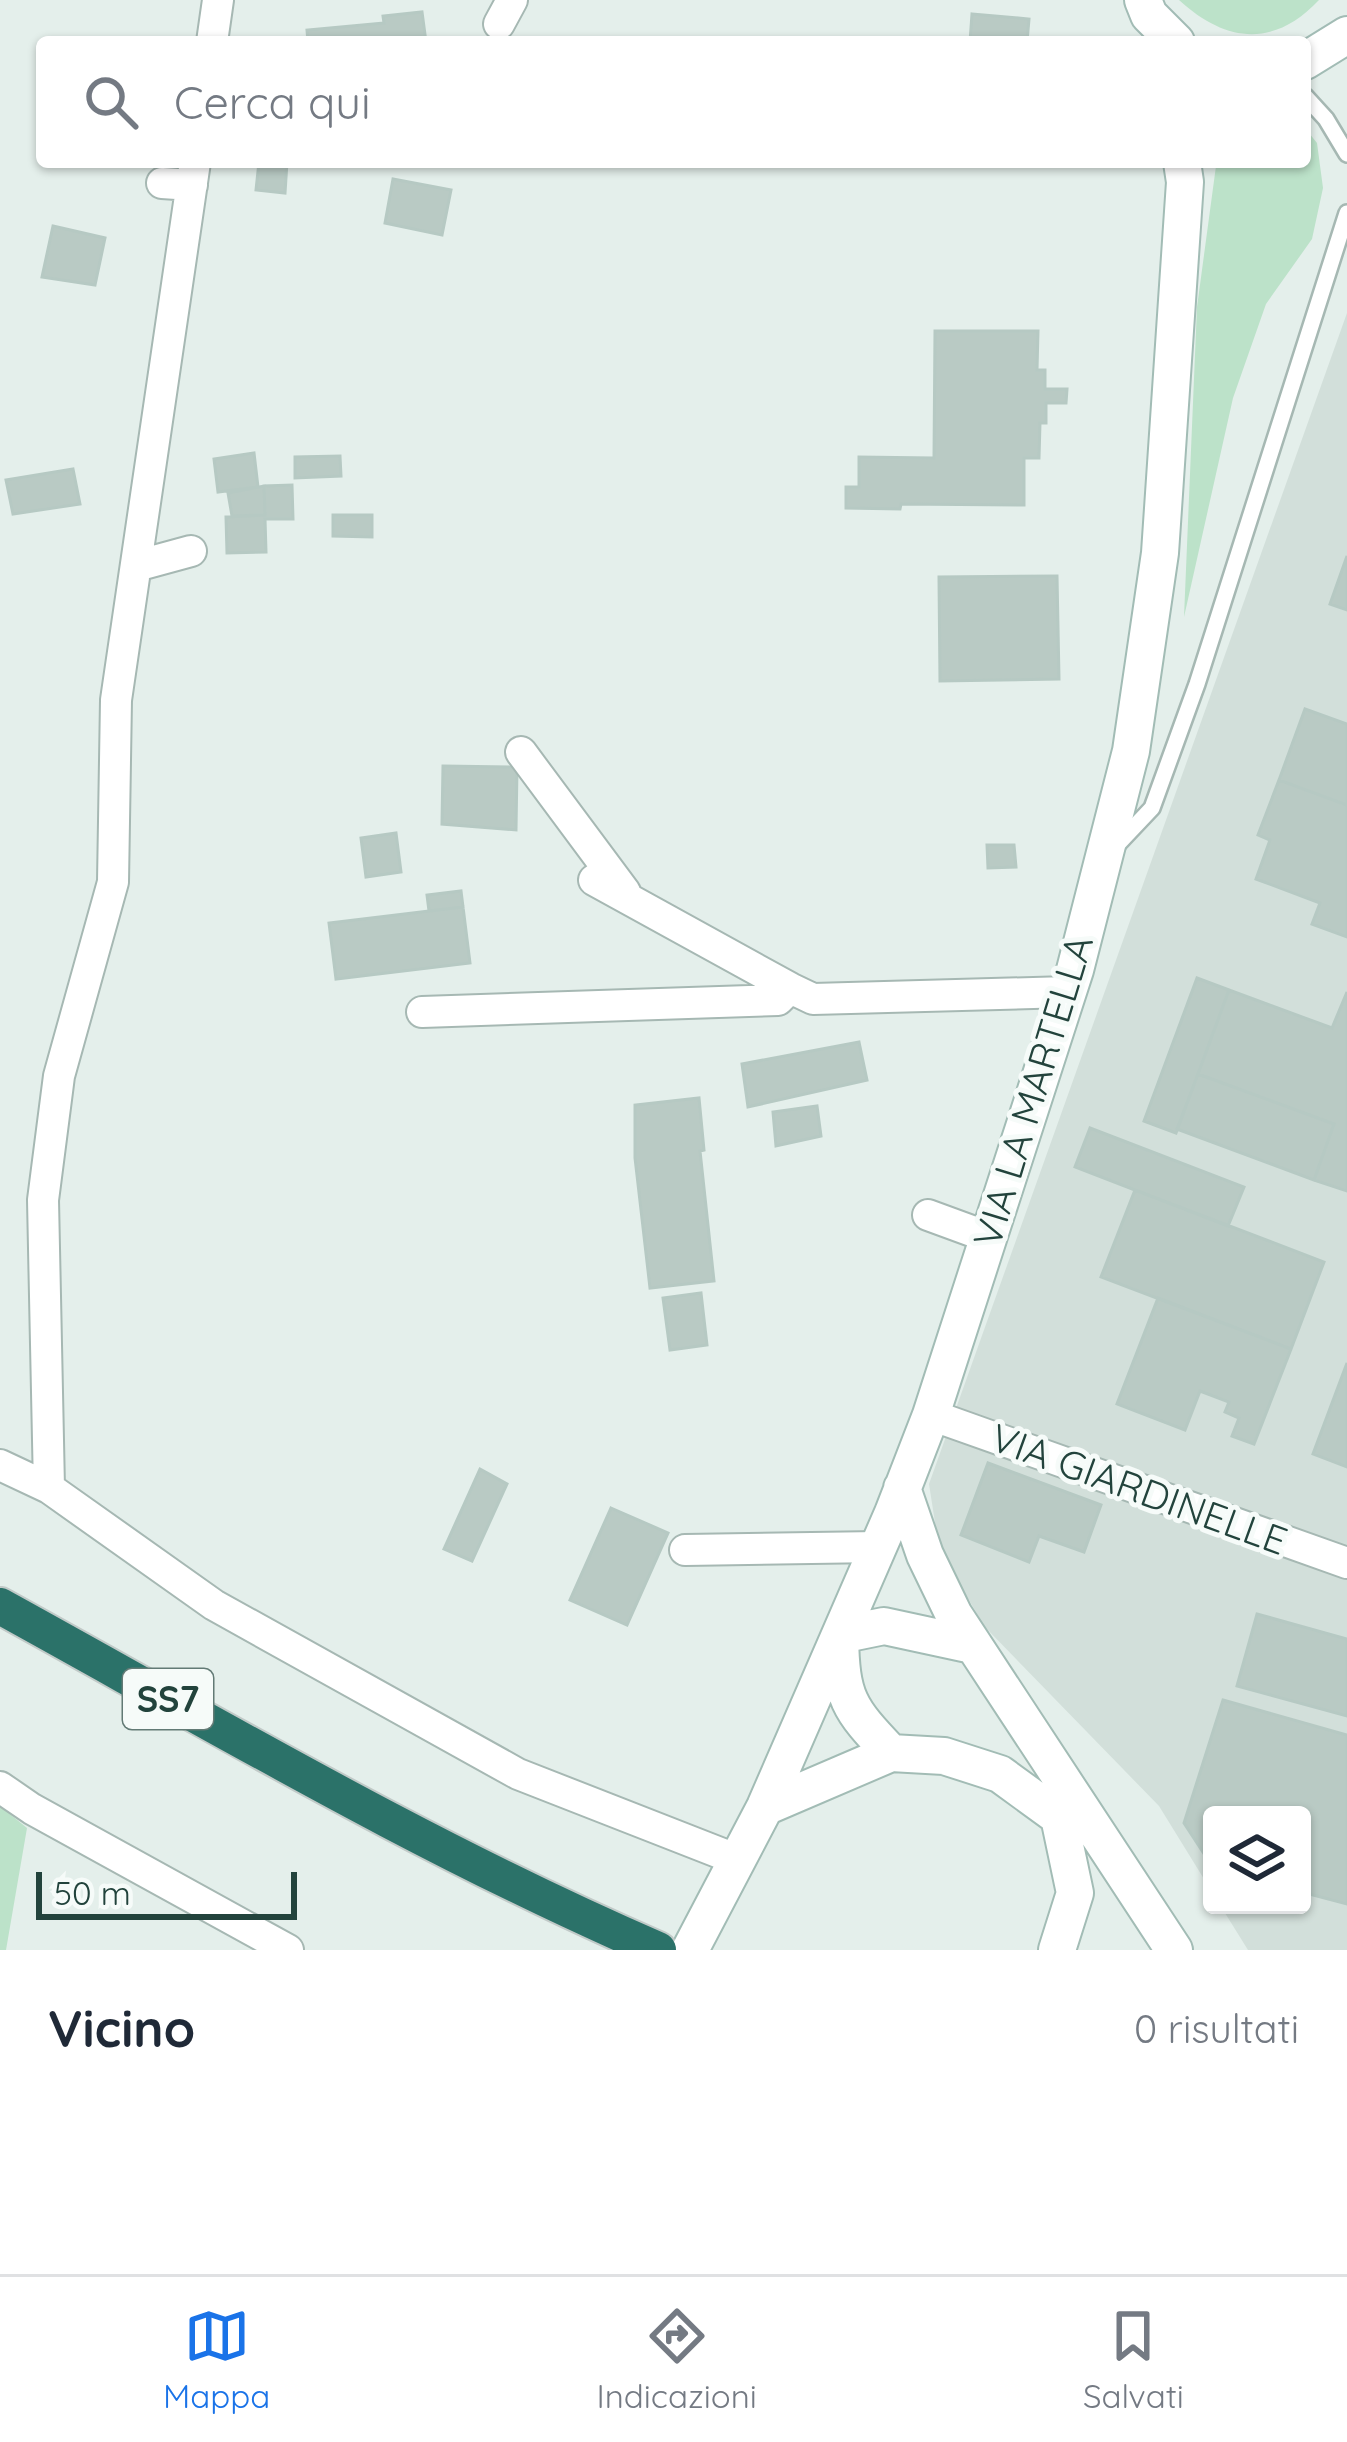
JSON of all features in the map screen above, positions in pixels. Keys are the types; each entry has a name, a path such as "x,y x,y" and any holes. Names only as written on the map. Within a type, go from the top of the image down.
{"highway":[{"name":"SS7","path":"0,1606 337,1792 658,1950"}],"street":[{"path":"213,36 218,0"},
{"path":"1143,0 1166,36"},
{"path":"1311,59 1347,38"},
{"name":"VIA LA MARTELLA","path":"690,1950 765,1807 931,1415 1068,992 1131,752 1160,553 1188,169"},
{"path":"49,1488 44,1200 59,1076 113,882 116,700 183,177"},
{"path":"136,566 191,551"},
{"path":"521,752 633,902"},
{"path":"594,880 813,998 1068,992"},
{"path":"422,1012 778,1000 790,988"},
{"name":"VIA LA MARTELLA","path":"928,1215 988,1237"},
{"name":"VIA GIARDINELLE","path":"931,1415 1347,1563"},
{"path":"0,1465 49,1488 214,1605 518,1774 733,1869"},
{"path":"902,1488 926,1555 972,1645 1174,1950"},
{"path":"685,1550 878,1547"},
{"path":"891,1754 859,1720 841,1682 840,1635 884,1626 972,1645"},
{"path":"765,1807 891,1754 944,1756 1000,1774 1059,1817 1076,1893 1057,1950"},
{"path":"0,1787 192,1911 288,1950"}],"lane":[{"path":"1311,103 1347,154"},
{"path":"1102,860 1152,808 1197,683 1347,213"}],"shaded area":[{"path":"1347,313 1347,1950 1248,1950 1226,1914 1311,1914 1311,1806 1203,1806 1203,1877 1159,1806 984,1626 939,1548 929,1484"}],"green space":[{"path":"1179,0 1319,0 1285,26 1250,34 1214,25"},
{"path":"1311,136 1317,143 1323,188 1312,239 1266,304 1233,398 1184,617 1197,307 1216,168 1311,168"},
{"path":"0,1806 27,1828 6,1950 0,1950"}],"building":[{"path":"422,12 425,36 308,36 307,30 384,23 383,16"},
{"path":"972,14 1029,19 1028,36 970,36"},
{"path":"258,168 287,168 285,193 256,190"},
{"path":"393,179 451,190 442,235 385,223"},
{"path":"53,226 105,238 95,285 42,277"},
{"path":"935,331 1038,331 1037,370 1045,370 1045,389 1067,389 1066,403 1046,403 1039,458 1024,458 1024,505 846,508 846,487 859,487 859,457 934,458"},
{"path":"254,453 258,487 218,492 214,459"},
{"path":"340,456 341,476 295,478 295,457"},
{"path":"73,469 80,504 13,514 6,480"},
{"path":"292,485 293,519 265,519 266,552 227,553 226,517 265,515 264,486"},
{"path":"264,486 265,515 232,516 228,493"},
{"path":"333,515 372,515 372,537 333,536"},
{"path":"1347,556 1347,610 1330,604"},
{"path":"1057,576 1059,679 940,681 939,577"},
{"path":"1305,709 1347,724 1347,805 1279,780"},
{"path":"443,766 517,767 516,830 442,824"},
{"path":"1279,780 1347,805 1347,937 1312,924 1320,903 1256,879 1270,840 1258,835"},
{"path":"396,833 401,872 366,877 361,838"},
{"path":"987,845 1014,845 1016,867 988,868"},
{"path":"461,891 463,907 429,911 427,895"},
{"path":"463,907 470,963 336,979 329,923"},
{"path":"1197,978 1229,990 1176,1133 1144,1121"},
{"path":"1229,990 1332,1028 1347,992 1347,1191 1314,1180 1334,1124 1198,1074"},
{"path":"859,1042 867,1080 748,1107 742,1064"},
{"path":"1198,1074 1334,1124 1314,1180 1177,1129"},
{"path":"699,1098 714,1281 650,1288 635,1158 635,1105"},
{"path":"817,1106 821,1136 776,1146 773,1112"},
{"path":"1090,1128 1244,1187 1228,1226 1075,1167"},
{"path":"1135,1190 1324,1262 1291,1349 1101,1277"},
{"path":"701,1293 707,1345 670,1350 663,1298"},
{"path":"1158,1298 1291,1349 1254,1444 1232,1436 1239,1418 1225,1412 1229,1402 1200,1391 1185,1430 1117,1404"},
{"path":"1347,1363 1347,1467 1313,1454"},
{"path":"988,1463 1101,1505 1084,1552 1039,1536 1029,1562 961,1535"},
{"path":"480,1469 507,1484 472,1561 444,1549"},
{"path":"611,1508 668,1533 627,1625 570,1600"},
{"path":"1257,1614 1347,1639 1347,1716 1237,1686"},
{"path":"1223,1700 1347,1735 1347,1904 1311,1894 1311,1806 1203,1806 1203,1852 1184,1823"}]}
